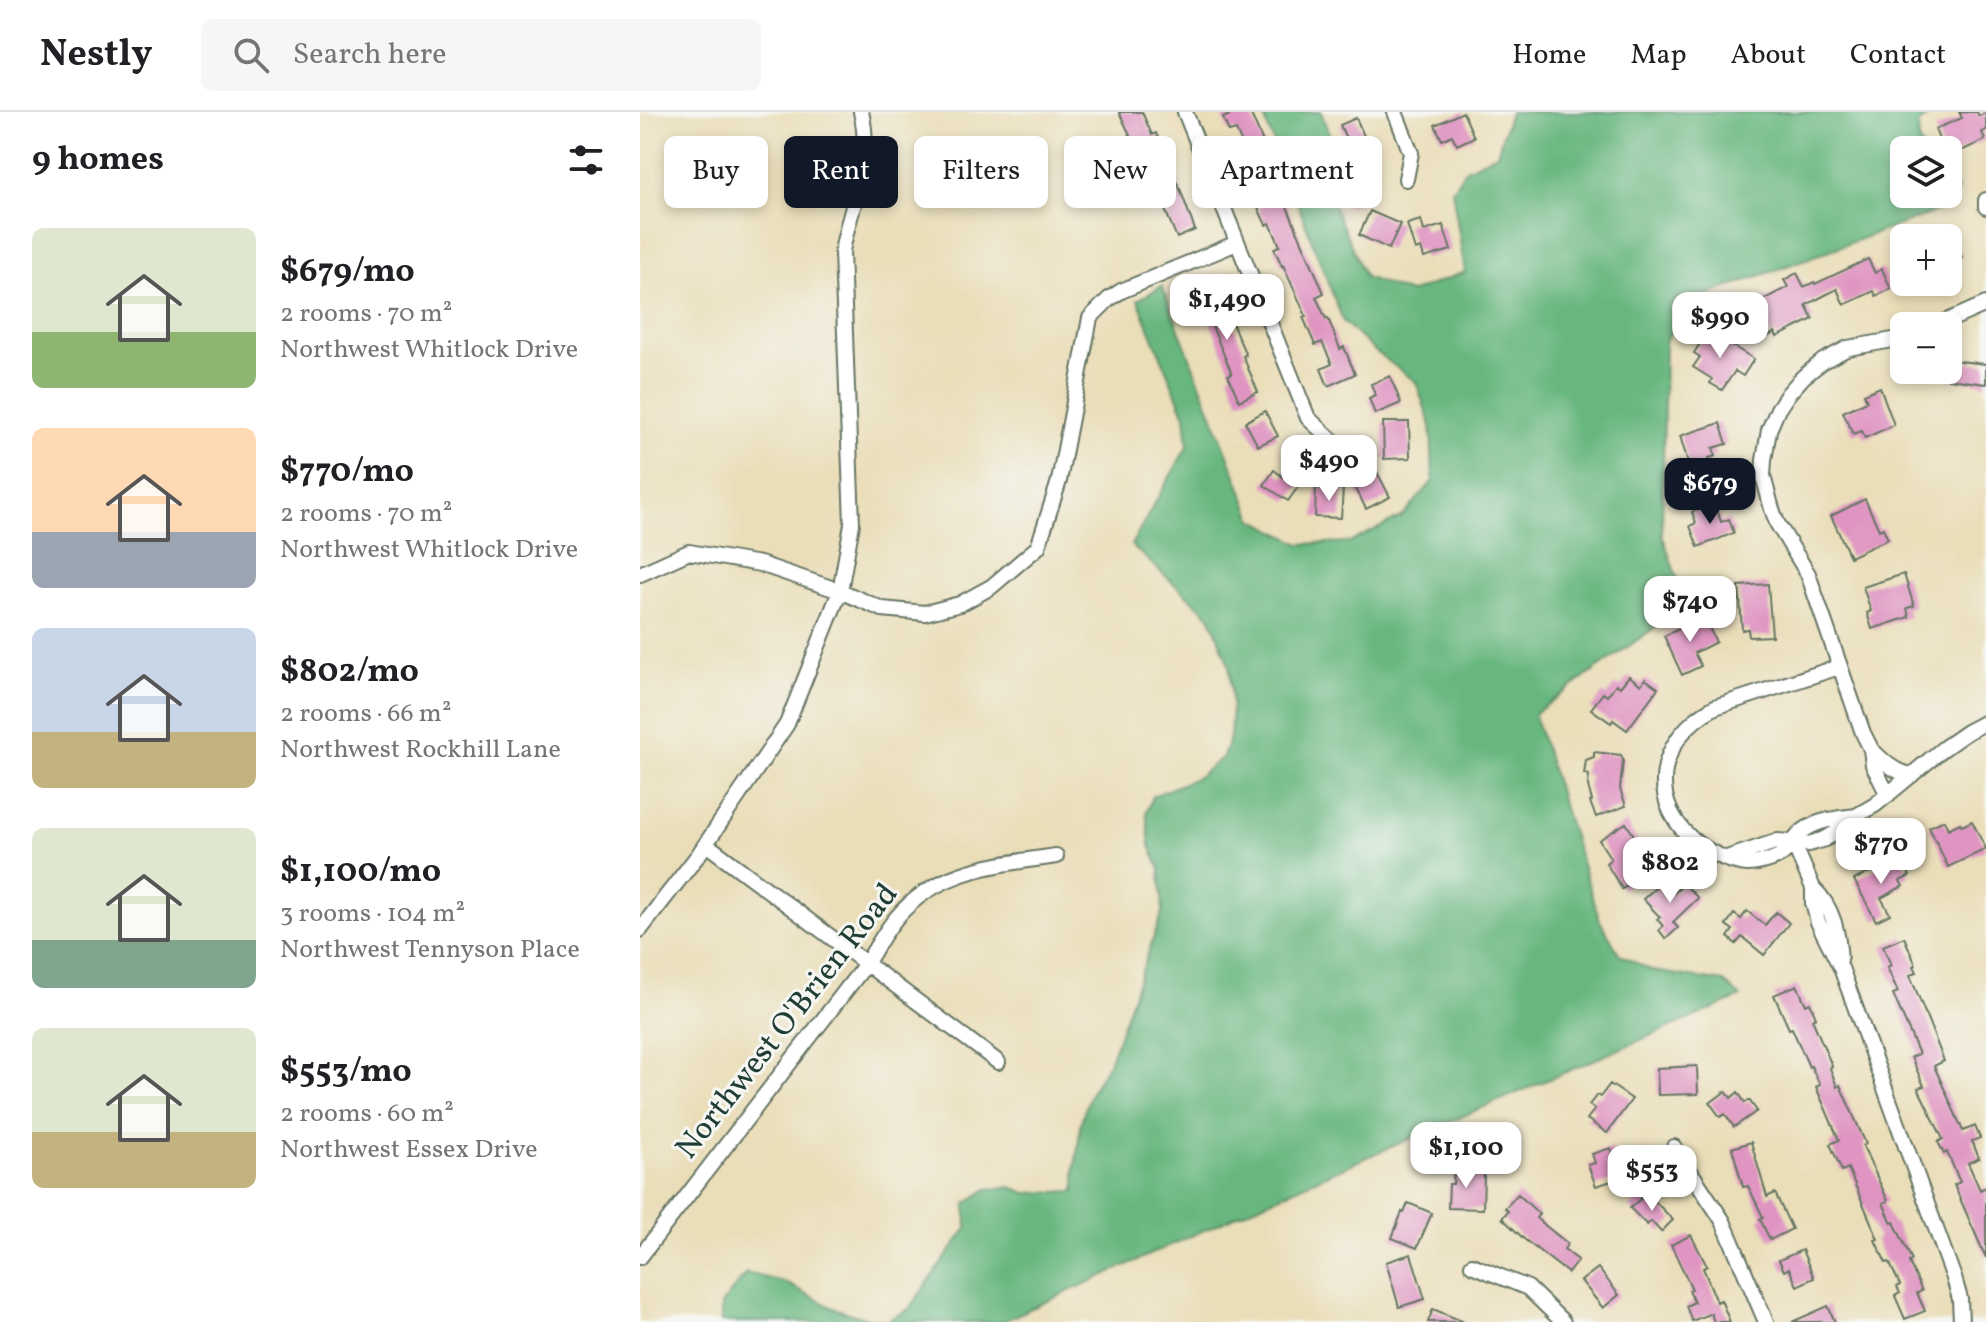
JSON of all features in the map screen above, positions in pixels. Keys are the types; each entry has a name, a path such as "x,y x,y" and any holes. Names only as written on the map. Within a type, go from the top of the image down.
{"street":[{"path":"640,930 706,844 787,724 840,591 852,524 842,252 865,163 865,128 861,112"},
{"path":"1185,112 1308,418 1334,442"},
{"path":"1395,112 1411,153 1406,179"},
{"path":"1986,200 1986,207"},
{"path":"640,574 689,552 760,564 882,609 925,613 960,604 991,587 1038,547 1059,481 1090,318 1121,291 1237,243"},
{"path":"1962,315 1986,304"},
{"path":"1888,795 1873,765 1871,749 1808,574 1777,523 1763,476 1769,430 1778,409 1803,377 1823,361 1848,348 1890,340"},
{"path":"1793,842 1783,853 1769,860 1746,864 1710,852 1695,841 1670,810 1664,780 1666,766 1676,739 1701,715 1715,707 1839,667"},
{"path":"1793,842 1809,844 1842,829 1944,748 1986,722"},
{"path":"1871,749 1893,769 1912,775"},
{"path":"1793,842 1813,888 1818,922 1841,968 1954,1278 1960,1299 1961,1322"},
{"path":"706,844 998,1062"},
{"name":"Northwest O'Brien Road","path":"640,1257 866,964 898,917 927,890 954,875 999,864 1056,856"},
{"path":"1674,1147 1723,1221 1766,1322"},
{"path":"1472,1265 1528,1288 1563,1322"}],"green space":[{"path":"1262,112 1321,112 1330,136 1271,136"},
{"path":"1510,112 1933,112 1918,124 1919,136 1890,136 1890,208 1946,208 1902,224 1890,224 1890,228 1704,296 1676,320 1665,343 1662,534 1686,605 1534,714 1600,921 1620,955 1653,971 1724,982 1741,997 1328,1174 1001,1322 721,1322 721,1305 746,1273 784,1282 831,1307 861,1317 887,1321 909,1309 967,1228 966,1203 987,1189 1010,1187 1027,1193 1075,1191 1081,1122 1090,1094 1110,1060 1163,911 1160,869 1150,846 1146,812 1153,796 1198,777 1223,757 1230,737 1232,704 1229,665 1210,616 1131,545 1188,445 1185,416 1138,300 1162,286 1253,519 1300,544 1351,542 1403,516 1433,481 1431,426 1416,382 1371,348 1343,321 1299,208 1335,208 1365,277 1410,293 1465,272 1452,190 1466,169 1497,154"}],"building":[{"path":"1119,112 1142,112 1152,135 1156,133 1157,136 1128,136"},
{"path":"1236,112 1250,112 1260,136 1239,136 1236,130 1229,132 1223,118"},
{"path":"1463,112 1474,137 1457,145 1452,135 1442,140 1435,125"},
{"path":"1959,112 1977,112 1979,116 1986,113 1986,130 1982,132 1985,140 1962,151 1962,136 1938,136 1935,129 1962,118"},
{"path":"1356,118 1364,136 1345,136 1340,125"},
{"path":"1176,181 1195,230 1177,238 1164,208 1176,208"},
{"path":"1258,208 1288,208 1324,293 1316,297 1355,374 1328,386 1321,369 1332,364 1322,342 1315,345 1303,317 1306,316 1274,248 1280,246 1270,223 1266,225"},
{"path":"1370,211 1400,224 1389,249 1359,235"},
{"path":"1421,220 1424,231 1443,225 1451,250 1424,258 1421,248 1415,250 1407,224"},
{"path":"1868,259 1875,273 1882,269 1890,289 1876,296 1874,291 1844,305 1837,289 1806,305 1813,319 1777,337 1775,332 1769,336 1753,305 1788,287 1784,280 1797,273 1804,287"},
{"path":"1216,287 1246,355 1243,356 1258,392 1239,401 1228,375 1232,374 1206,312 1196,317 1190,304 1200,299 1198,295"},
{"path":"1708,331 1754,359 1743,376 1735,371 1722,390 1710,383 1712,379 1693,367 1700,357 1694,353"},
{"path":"1962,361 1986,364 1986,384 1962,381"},
{"path":"1390,376 1401,403 1375,414 1369,398 1375,395 1371,384"},
{"path":"1880,387 1894,425 1865,438 1862,431 1853,434 1843,412 1867,401 1864,394"},
{"path":"1265,411 1278,436 1258,446 1245,422"},
{"path":"1383,422 1409,422 1410,458 1384,459"},
{"path":"1720,423 1727,444 1713,448 1716,456 1709,458 1710,463 1690,469 1680,436"},
{"path":"1288,469 1303,480 1288,501 1264,485 1274,470 1283,477"},
{"path":"1377,472 1390,497 1366,509 1353,483"},
{"path":"1316,488 1343,489 1341,518 1315,517"},
{"path":"1865,499 1879,530 1883,528 1888,539 1850,557 1831,516"},
{"path":"1715,504 1721,522 1729,519 1734,533 1698,547 1690,526 1696,523 1692,512"},
{"path":"1904,574 1914,606 1907,608 1909,617 1872,629 1867,613 1871,611 1863,587"},
{"path":"1768,584 1772,636 1749,637 1748,629 1742,630 1739,586"},
{"path":"1704,617 1716,642 1694,653 1701,666 1682,675 1664,636"},
{"path":"1629,676 1641,685 1645,679 1658,688 1627,730 1591,709 1603,693 1607,696 1616,684 1620,687"},
{"path":"1594,752 1621,755 1620,789 1626,806 1596,817 1590,802 1589,775 1584,774 1586,760 1594,757"},
{"path":"1944,820 1948,829 1972,821 1986,849 1948,867 1929,827"},
{"path":"1626,823 1647,856 1638,862 1645,874 1622,889 1606,863 1611,859 1599,840"},
{"path":"1902,859 1910,876 1900,881 1903,886 1881,898 1890,914 1876,921 1854,880 1891,861 1893,864"},
{"path":"1663,881 1674,893 1684,884 1698,898 1673,922 1678,928 1666,939 1659,930 1663,926 1657,919 1660,917 1643,899"},
{"path":"1747,911 1765,925 1776,912 1789,923 1764,955 1742,937 1736,944 1728,937 1733,930 1726,925 1734,914 1741,919"},
{"path":"1904,937 1916,965 1917,972 1910,975 1944,1061 1934,1066 1963,1131 1975,1126 1980,1138 1972,1141 1979,1158 1968,1163 1980,1190 1986,1187 1986,1258 1954,1185 1960,1182 1947,1152 1944,1154 1938,1142 1943,1139 1918,1088 1924,1086 1911,1057 1919,1054 1893,994 1898,992 1887,967 1891,965 1883,946"},
{"path":"1797,985 1806,1005 1810,1003 1816,1017 1812,1019 1832,1066 1830,1068 1837,1087 1840,1085 1866,1144 1863,1146 1888,1201 1883,1203 1912,1260 1909,1262 1922,1291 1917,1293 1925,1311 1905,1319 1895,1296 1900,1293 1897,1287 1900,1285 1875,1240 1878,1239 1848,1168 1842,1171 1830,1144 1839,1140 1816,1087 1820,1085 1774,995"},
{"path":"1697,1066 1698,1094 1658,1095 1657,1068"},
{"path":"1610,1084 1632,1099 1607,1133 1587,1119 1595,1109 1589,1105"},
{"path":"1726,1091 1731,1098 1738,1092 1745,1103 1749,1100 1757,1111 1734,1127 1725,1114 1720,1117 1710,1103"},
{"path":"1751,1142 1767,1197 1775,1193 1792,1229 1770,1240 1748,1186 1743,1187 1732,1148"},
{"path":"1611,1148 1621,1178 1596,1186 1588,1165 1595,1163 1592,1154"},
{"path":"1454,1169 1484,1174 1483,1209 1448,1208 1449,1184 1453,1184"},
{"path":"1647,1193 1673,1220 1661,1232 1651,1221 1647,1225 1630,1208"},
{"path":"1518,1194 1539,1214 1536,1218 1568,1244 1564,1249 1578,1260 1568,1273 1502,1218 1508,1211 1505,1208"},
{"path":"1408,1203 1432,1213 1417,1248 1392,1238"},
{"path":"1691,1235 1707,1266 1703,1268 1717,1302 1721,1300 1730,1322 1714,1322 1711,1313 1692,1321 1686,1306 1694,1302 1689,1290 1692,1289 1671,1245"},
{"path":"1802,1250 1814,1278 1797,1286 1789,1268 1784,1271 1779,1260"},
{"path":"1411,1254 1425,1299 1399,1307 1386,1262"},
{"path":"1598,1268 1619,1295 1603,1308 1581,1281"},
{"path":"1828,1306 1835,1322 1792,1322"},
{"path":"1433,1309 1464,1322 1428,1322"}]}
